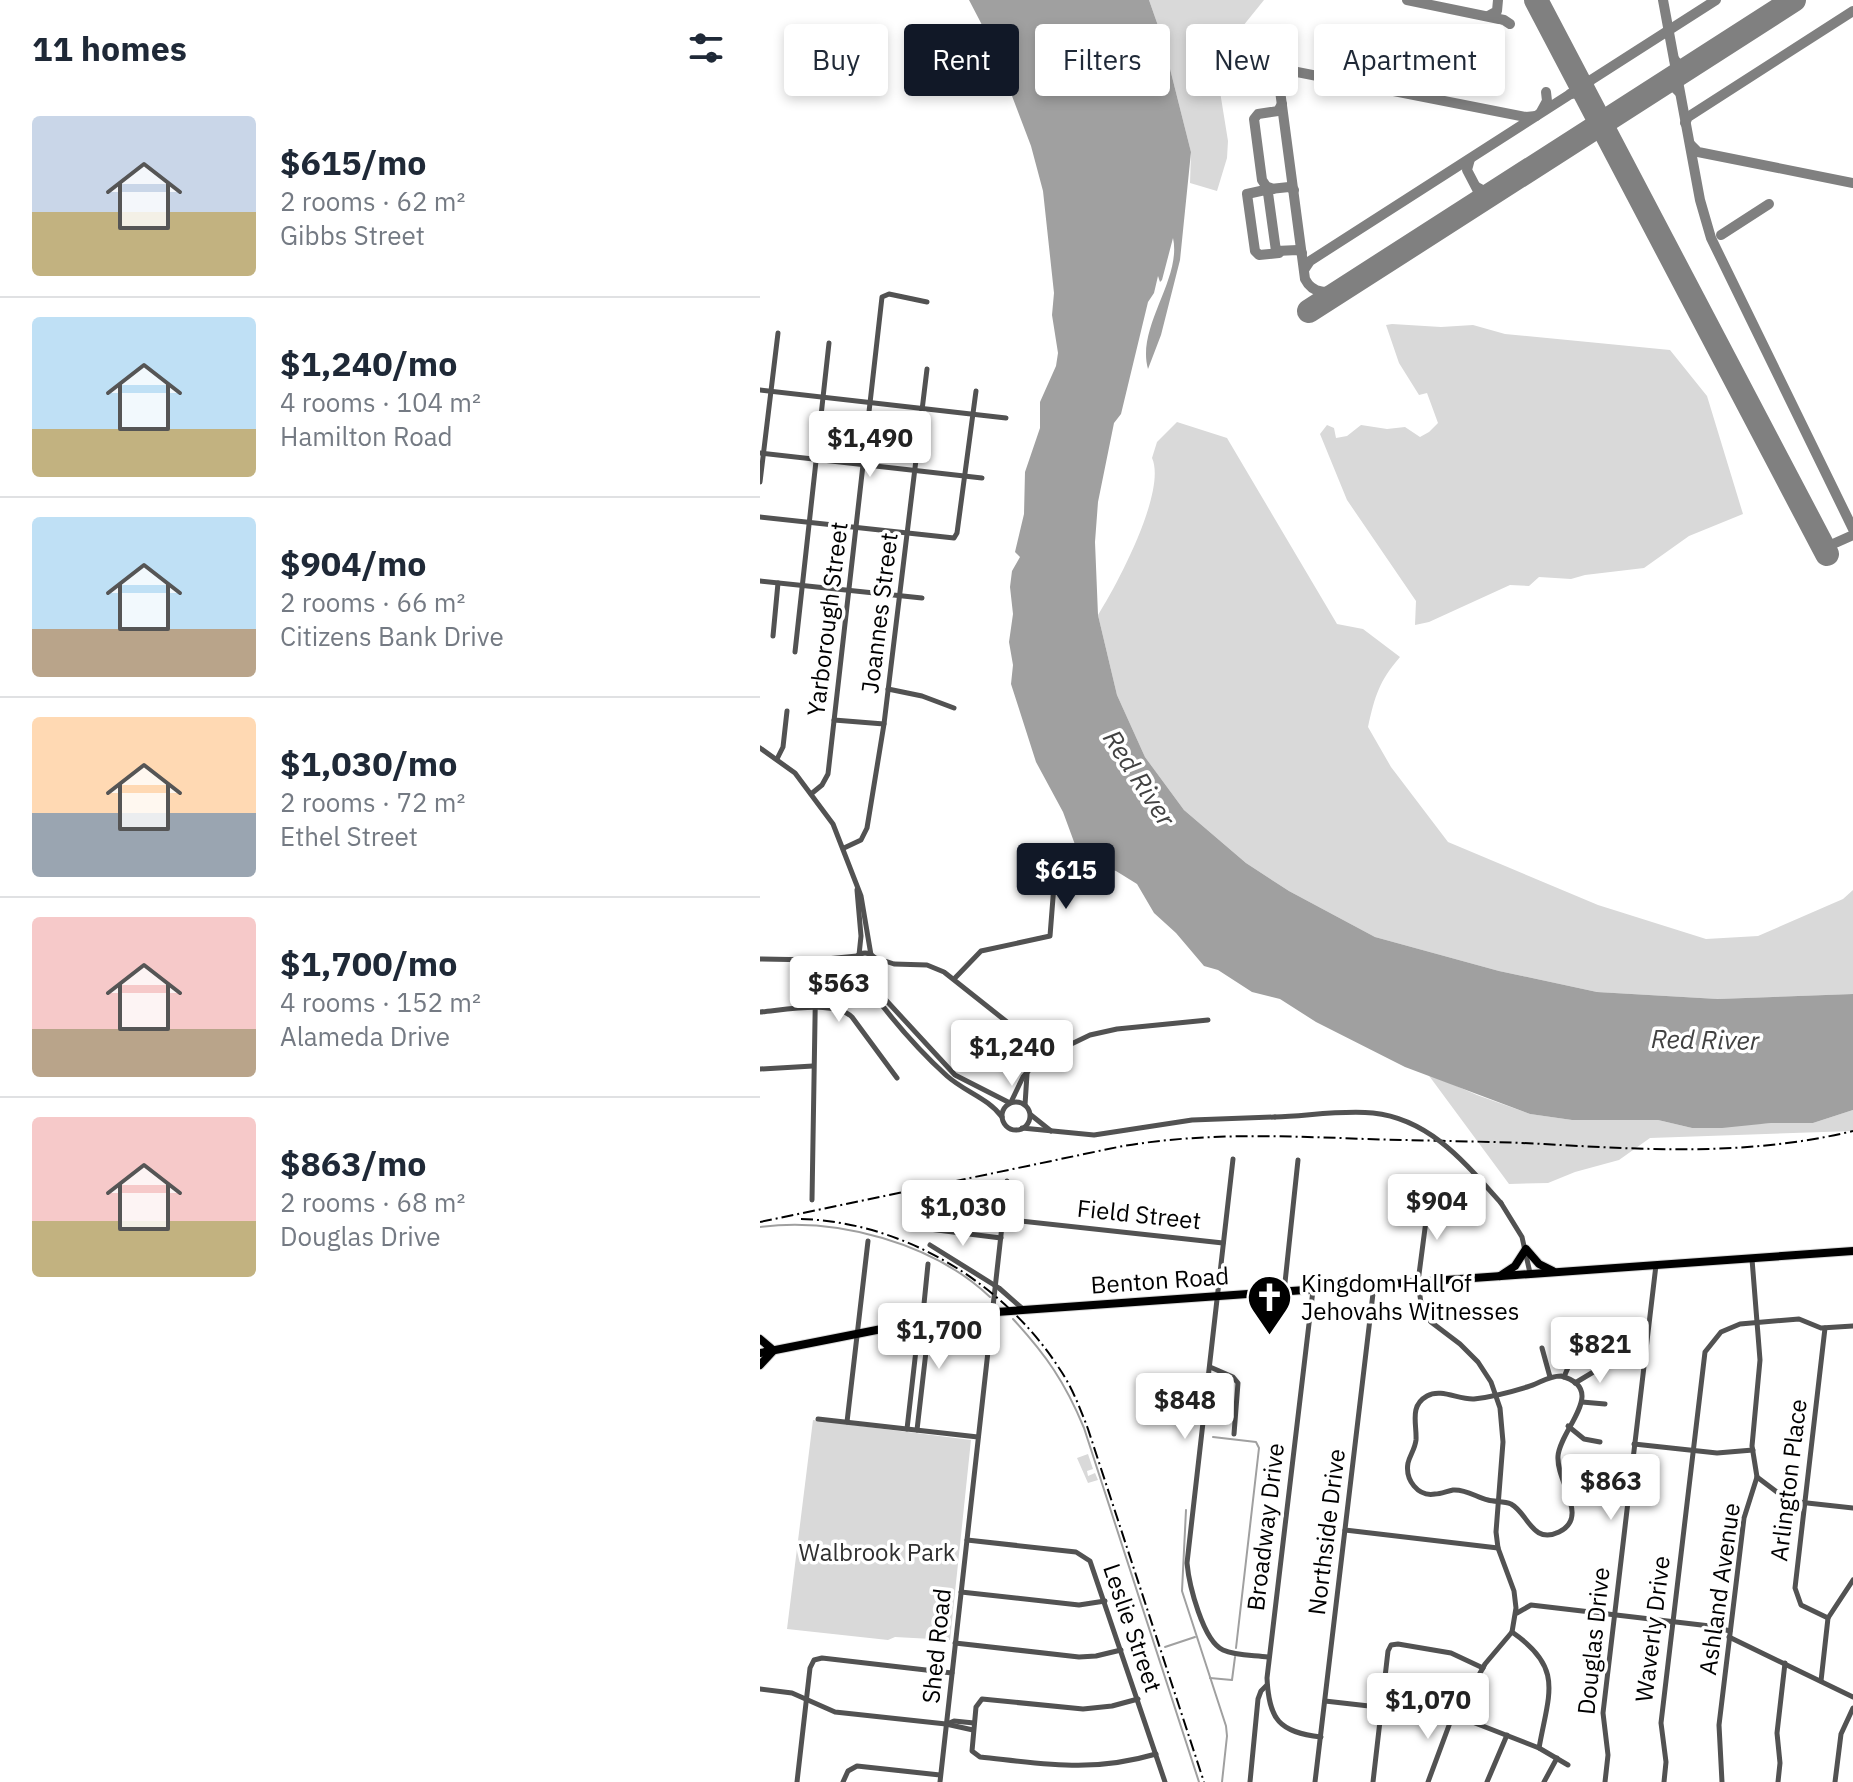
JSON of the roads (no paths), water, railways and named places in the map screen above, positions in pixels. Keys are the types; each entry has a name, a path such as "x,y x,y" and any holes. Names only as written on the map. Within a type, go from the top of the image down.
{"main road":[{"path":"1499,1277 1515,1266 1526,1249 1539,1264 1556,1272"},
{"name":"Benton Road","path":"760,1353 924,1321 992,1313 1853,1251"},
{"path":"760,1339 773,1350 760,1365"}],"street":[{"name":"Yarborough Street","path":"811,794 827,779 883,295 927,302"},
{"path":"760,482 761,453 778,333"},
{"path":"795,652 829,343"},
{"name":"Joannes Street","path":"844,848 858,842 866,832 884,724 927,369"},
{"path":"760,390 1006,418"},
{"path":"760,517 954,538 976,391"},
{"path":"761,453 982,478"},
{"path":"760,581 922,598"},
{"path":"773,636 778,583"},
{"path":"888,689 909,692 954,708"},
{"path":"777,759 783,747 787,711"},
{"path":"834,720 884,724"},
{"path":"760,748 795,773 833,824 863,901 876,964 872,974 875,986 955,1075 982,1092 1010,1103 1025,1105"},
{"path":"955,978 981,951 1050,936 1054,885"},
{"path":"857,889 861,936 853,967 858,975 936,1065 954,1082 993,1105 1009,1128 1094,1135 1192,1120 1364,1113 1406,1122 1429,1132 1446,1145 1501,1203 1517,1225 1526,1249 1530,1274"},
{"path":"760,959 816,960 872,956 894,964 927,965 955,978 1031,1041"},
{"path":"832,959 858,975 872,974 894,964"},
{"path":"812,1200 816,960"},
{"path":"760,1012 815,1008 843,1010 849,1013 897,1078"},
{"path":"1002,1117 1004,1109 1038,1060 1090,1035 1117,1029 1208,1020"},
{"path":"760,1069 813,1066"},
{"path":"1027,1073 1025,1105 1037,1122 1052,1131"},
{"path":"1022,1128 1028,1122 1030,1113"},
{"path":"1233,1159 1188,1544 1189,1576 1206,1631 1213,1643 1228,1652 1268,1657"},
{"path":"1284,1292 1298,1160"},
{"name":"Shed Road","path":"940,1779 1007,1181"},
{"path":"1428,1782 1455,1716 1483,1668 1512,1632 1516,1614 1515,1594 1498,1548 1495,1522 1504,1434 1496,1394 1475,1358 1425,1316 1420,1305 1418,1282 1427,1213 1441,1204 1462,1206"},
{"name":"Field Street","path":"1003,1219 1223,1243"},
{"path":"929,1229 1001,1238"},
{"path":"847,1422 868,1241"},
{"path":"930,1245 995,1286 1025,1310"},
{"name":"Ashland Avenue","path":"1722,1782 1723,1763 1718,1736 1744,1513 1757,1477 1753,1450 1760,1375 1752,1258"},
{"path":"907,1429 916,1350 924,1321 928,1264"},
{"name":"Douglas Drive","path":"1605,1782 1608,1755 1603,1719 1656,1265"},
{"name":"Northside Drive","path":"1315,1782 1374,1285"},
{"name":"Broadway Drive","path":"1313,1290 1267,1685 1273,1712 1282,1726 1297,1733 1321,1737"},
{"name":"Waverly Drive","path":"1664,1782 1666,1762 1660,1728 1707,1348 1725,1329 1757,1323 1799,1319 1825,1328 1853,1326"},
{"path":"917,1430 928,1334 924,1321"},
{"name":"Arlington Place","path":"1825,1328 1796,1595 1804,1608 1828,1618"},
{"path":"1542,1348 1550,1377"},
{"path":"1564,1377 1572,1358"},
{"path":"1575,1383 1610,1362"},
{"path":"1210,1367 1233,1377 1238,1383 1234,1434"},
{"path":"1550,1377 1564,1377 1575,1383 1582,1402 1578,1415 1561,1439 1558,1455 1560,1479 1573,1507 1572,1516 1564,1528 1549,1534 1536,1532 1515,1507 1459,1490 1424,1493 1411,1482 1408,1469 1416,1441 1416,1410 1423,1399 1439,1393 1472,1399 1528,1386 1550,1377"},
{"path":"1582,1402 1605,1404"},
{"path":"818,1419 978,1437"},
{"path":"1568,1426 1584,1439 1600,1442"},
{"path":"1634,1444 1717,1453 1753,1450"},
{"path":"1757,1477 1787,1499 1853,1508"},
{"path":"1345,1530 1498,1548"},
{"name":"Leslie Street","path":"967,1540 1080,1553 1088,1558 1094,1566 1165,1782"},
{"path":"1821,1681 1828,1618 1853,1580"},
{"path":"961,1592 1082,1605 1105,1601"},
{"path":"1515,1594 1531,1605 1672,1621 1730,1634 1853,1697"},
{"path":"1516,1614 1531,1605"},
{"path":"1512,1632 1535,1649 1548,1675 1549,1692 1539,1748"},
{"path":"955,1643 1079,1657 1100,1656 1121,1650"},
{"path":"1373,1782 1388,1649 1393,1644 1451,1653 1483,1668"},
{"path":"797,1782 810,1666 814,1660 822,1658 952,1673"},
{"path":"1778,1782 1777,1733 1785,1663"},
{"path":"1250,1782 1258,1699 1267,1685"},
{"path":"760,1689 792,1693 835,1712 974,1727"},
{"path":"1138,1699 1107,1707 1078,1709 984,1699 977,1705 972,1748 974,1755 1088,1767 1119,1764 1156,1754"},
{"path":"1325,1701 1455,1716 1539,1748 1568,1765"},
{"path":"1835,1782 1841,1734 1853,1708"},
{"path":"1487,1782 1507,1735"},
{"path":"1544,1782 1557,1758"},
{"path":"843,1782 848,1771 857,1766 940,1779"}],"water":[{"name":"Red River","path":"969,0 1149,0 1157,24 1035,24 1035,96 1170,96 1170,69 1191,152 1180,260 1161,335 1148,369 1148,337 1171,270 1173,238 1162,280 1160,282 1158,276 1148,302 1121,414 1114,423 1098,502 1095,542 1098,615 1117,695 1145,757 1184,810 1246,863 1289,891 1375,937 1499,971 1597,992 1718,999 1853,994 1853,1110 1813,1123 1722,1128 1692,1128 1658,1120 1572,1120 1530,1114 1405,1067 1316,1022 1280,999 1252,992 1218,970 1204,966 1154,913 1137,884 1116,871 1091,863 1077,850 1063,812 1036,762 1011,684 1013,665 1009,642 1013,614 1010,587 1012,571 1020,557 1015,552 1024,514 1025,472 1040,428 1040,402 1056,366 1058,353 1052,315 1054,293 1043,191 1031,146 1012,96 1019,96 1019,24 982,24"}],"waterway":[{"path":"760,1227 820,1226 882,1238 941,1262 990,1297"},
{"path":"1013,1319 1054,1370 1084,1428 1199,1782"},
{"path":"1213,1437 1256,1442 1259,1448 1236,1648"},
{"path":"1186,1510 1182,1591 1226,1726 1222,1782"},
{"path":"1165,1647 1195,1637"},
{"path":"1210,1678 1232,1680 1235,1657"}],"railway":[{"path":"760,1222 1118,1147 1180,1139 1273,1136 1699,1149 1776,1144 1853,1131"},
{"path":"801,1219 839,1223 877,1232 913,1245 948,1263 1010,1309 1059,1368 1088,1429 1204,1782"}],"place":[{"name":"Kingdom Hall of Jehovahs Witnesses","path":"1270,1337"}],"park label":[{"name":"Walbrook Park","path":"877,1553"}]}
